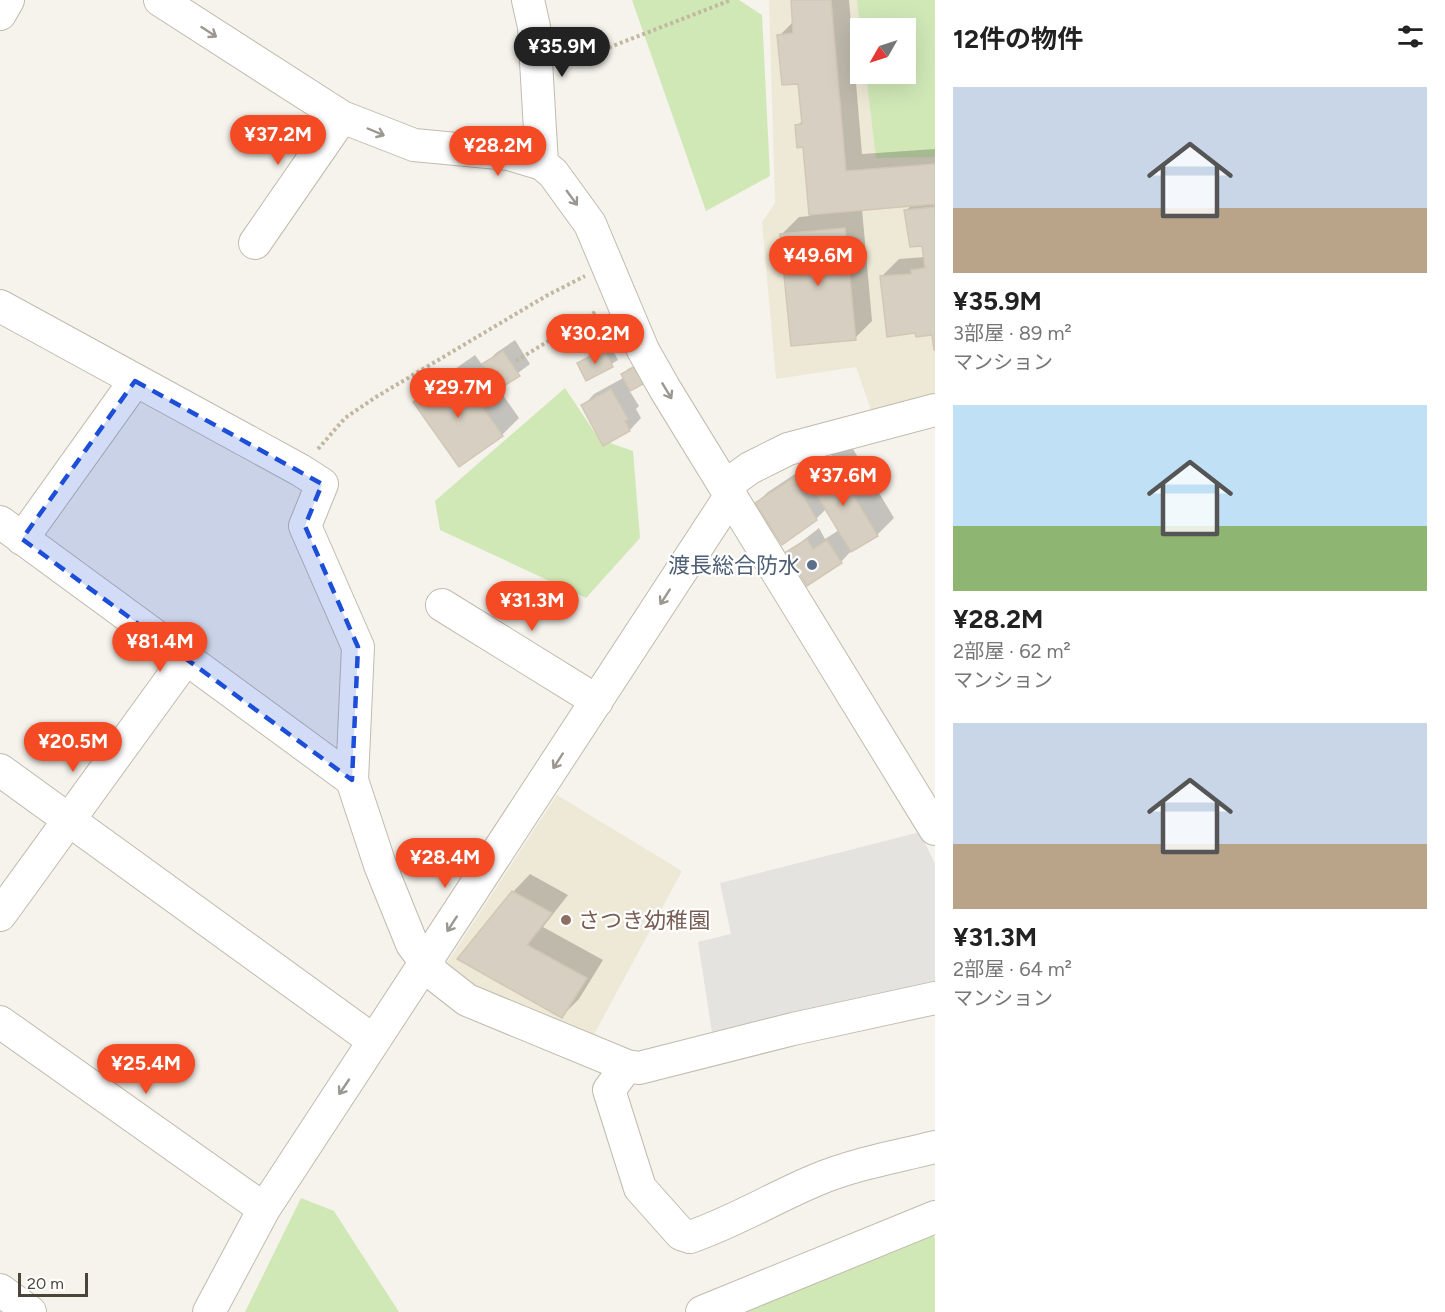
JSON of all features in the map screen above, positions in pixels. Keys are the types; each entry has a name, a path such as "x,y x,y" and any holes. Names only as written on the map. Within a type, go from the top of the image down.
{"street":[{"path":"0,14 8,0"},
{"path":"528,0 534,27 542,164"},
{"path":"170,3 342,117 386,136 414,144 509,154 542,164 553,174 590,224 643,350 935,829"},
{"path":"255,243 342,117"},
{"path":"0,306 322,484 305,526 358,647 352,780 380,865 412,944 426,965 467,1000 627,1066 639,1068 793,1029 935,998"},
{"path":"135,381 11,531 352,780"},
{"path":"209,1312 264,1209 597,701 728,491 750,468 788,449 935,410"},
{"path":"442,605 597,701"},
{"path":"0,915 185,660"},
{"path":"0,770 374,1041"},
{"path":"0,1022 264,1209"},
{"path":"627,1066 609,1090 640,1188 681,1234 690,1237 717,1228 817,1180 871,1161 935,1147"},
{"path":"702,1312 935,1217"},
{"path":"0,1290 30,1312"}],"path":[{"path":"537,80 565,64 731,0"},
{"path":"300,470 345,418 546,296 608,264"},
{"path":"516,361 580,321"}],"highlighted area":[{"path":"135,381 322,484 305,526 358,647 352,780 185,660 22,539"}],"shaded area":[{"path":"769,0 935,0 935,395 872,413 856,367 776,379 762,222 775,203"},
{"name":"さつき幼稚園","path":"557,795 682,871 590,1042 443,969"},
{"path":"920,832 935,864 935,983 712,1033 698,942 731,934 720,883"}],"green space":[{"path":"632,0 739,0 762,15 770,176 706,211"},
{"path":"857,0 935,0 935,157 876,158 867,84 916,84 916,18 859,18"},
{"path":"565,388 599,439 633,451 640,538 586,598 440,530 435,501"},
{"path":"301,1198 334,1211 399,1312 245,1312"},
{"path":"930,1228 935,1239 935,1312 732,1312"}],"building":[{"path":"791,0 831,0 846,171 935,164 935,204 809,215 803,147 797,148 795,125 802,124 798,84 782,85 777,35 793,33"},
{"path":"935,207 934,350 932,335 916,337 915,333 887,337 880,276 911,274 911,270 925,268 922,246 910,247 904,210"},
{"path":"845,228 856,340 791,346 780,234"},
{"path":"604,349 613,367 586,381 577,363"},
{"path":"503,351 520,376 499,389 495,383 489,387 482,378 489,374 482,364"},
{"path":"636,366 645,383 630,391 621,374"},
{"path":"457,371 503,436 459,467 413,402"},
{"path":"611,389 628,419 625,421 630,431 603,446 581,405"},
{"path":"832,460 878,536 851,552 810,484 819,479 814,471"},
{"path":"793,478 817,520 782,545 755,503"},
{"path":"807,539 813,549 827,540 842,563 807,586 786,552"},
{"path":"512,891 552,913 527,945 587,978 562,1018 457,959"}],"place":[{"name":"渡長総合防水","path":"812,565"},
{"name":"さつき幼稚園","path":"566,920"}]}
